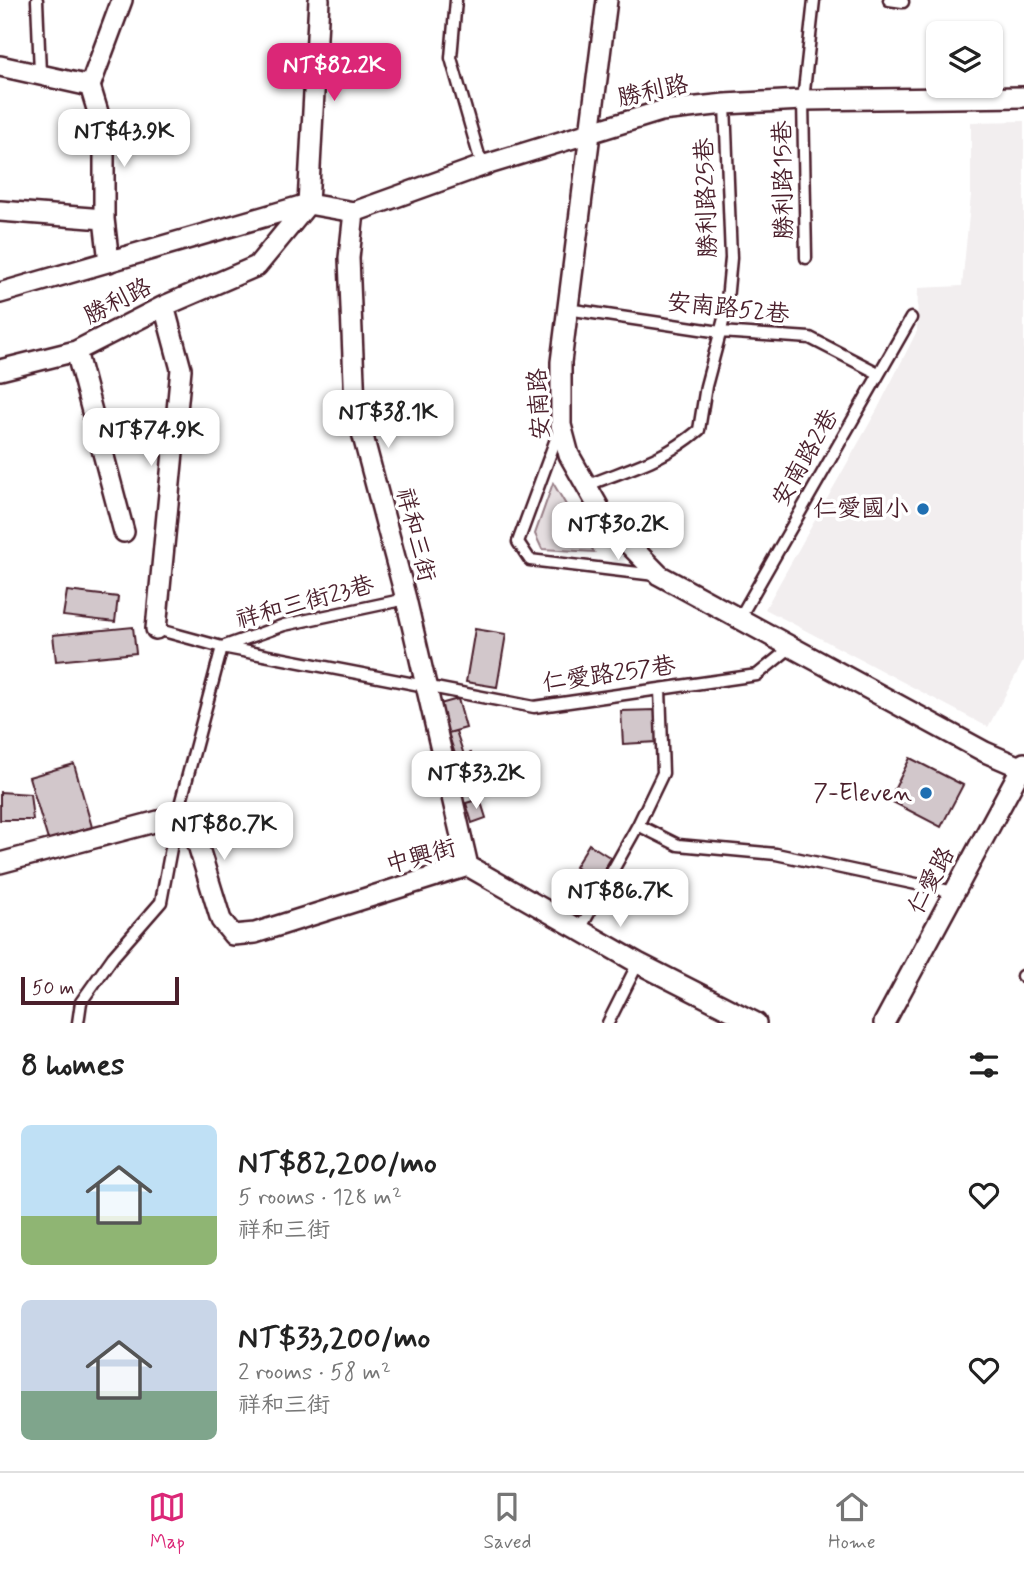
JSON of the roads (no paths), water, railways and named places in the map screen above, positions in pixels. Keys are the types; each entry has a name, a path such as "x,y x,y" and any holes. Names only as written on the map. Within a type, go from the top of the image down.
{"street":[{"path":"109,262 104,219 104,132 90,86 122,0"},
{"path":"308,204 319,0"},
{"name":"安南路","path":"607,0 561,362 561,425 569,455 585,487 607,522 659,575 985,752 1023,766"},
{"path":"0,66 90,86"},
{"name":"勝利路","path":"0,293 308,204 354,212 482,166 661,111 803,100 1024,97"},
{"name":"勝利路","path":"0,370 76,351 164,306 257,266 308,204"},
{"path":"0,211 104,219"},
{"name":"祥和三街","path":"354,212 349,258 355,406 406,599 468,866"},
{"path":"156,629 181,369 164,306"},
{"path":"76,351 124,532"},
{"name":"仁愛路","path":"884,1023 1023,766"},
{"path":"0,863 177,816"},
{"name":"中興街","path":"177,816 198,845 220,920 233,935 255,933 468,866 638,963 756,1023"}],"lane":[{"path":"37,0 40,74"},
{"path":"456,0 451,58 482,166"},
{"name":"勝利路15巷","path":"806,258 803,100 814,0"},
{"path":"889,0 903,2"},
{"name":"勝利路25巷","path":"585,487 647,465 681,445 699,430 706,386 726,311 731,258 725,104"},
{"name":"安南路52巷","path":"567,309 720,332 810,338 878,373"},
{"name":"安南路2巷","path":"739,619 911,318"},
{"path":"561,425 518,542 530,559 659,575"},
{"name":"祥和三街23巷","path":"78,1023 81,1002 113,957 161,902 177,816 222,647 285,625 406,599"},
{"name":"仁愛路257巷","path":"156,629 222,647 534,707 757,675 790,648"},
{"path":"580,929 663,774 660,689"},
{"path":"638,825 678,845 776,854 954,892"},
{"path":"608,1023 638,963"}],"place":[{"name":"仁愛國小","path":"923,509"},
{"name":"7-Eleven","path":"926,793"}]}
